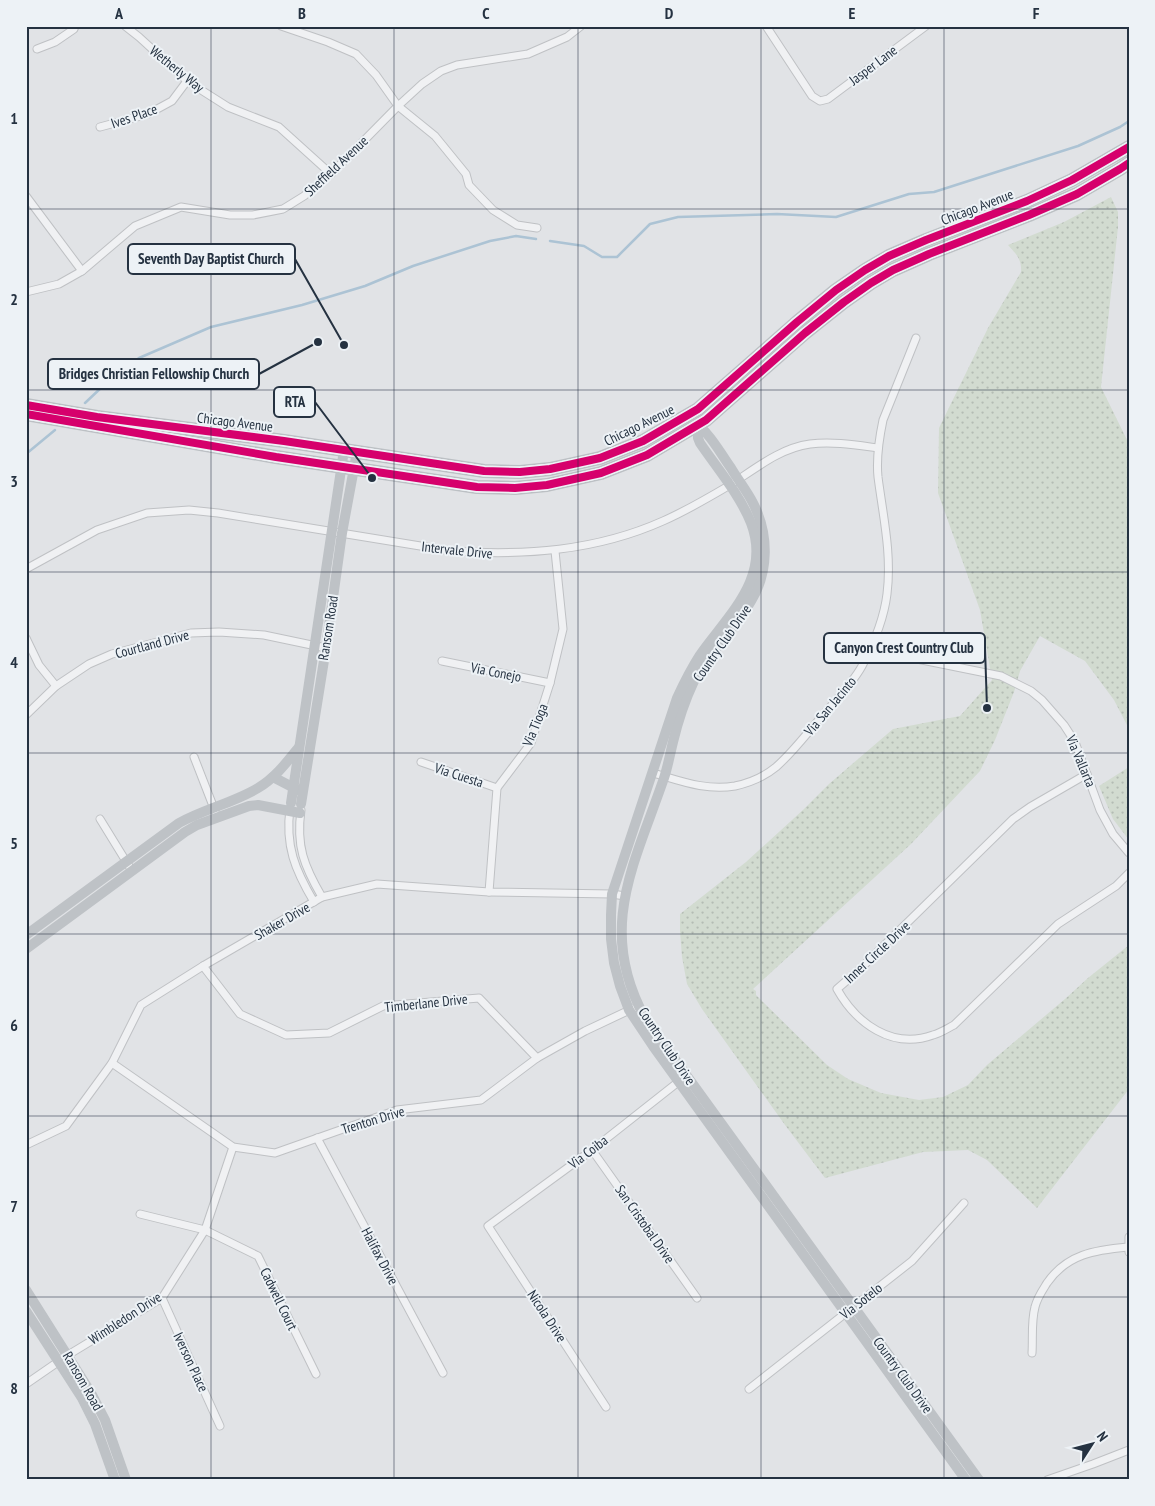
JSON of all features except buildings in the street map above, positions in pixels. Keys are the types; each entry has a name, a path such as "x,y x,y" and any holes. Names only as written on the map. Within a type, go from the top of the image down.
{"main road":[{"name":"Chicago Avenue","path":"26,405 97,417 484,471 520,472 550,469 600,458 643,441 688,415 716,394 836,290 865,270 889,256 926,240 1027,201 1072,180 1129,147"},
{"name":"Chicago Avenue","path":"26,414 276,457 477,487 515,488 547,485 601,473 646,455 698,425 813,327 871,283 928,254 1029,215 1077,194 1129,163"}],"street":[{"path":"37,49 55,42 74,29 75,26"},
{"name":"Wetherly Way","path":"125,26 187,81 228,107 279,126 330,174"},
{"path":"281,26 296,28 356,54 376,75 398,106 435,136 466,174 469,185 493,210 517,225 537,228"},
{"name":"Sheffield Avenue","path":"26,292 59,284 82,271 135,226 180,207 230,215 253,215 283,209 304,196 330,174 398,106 422,84 441,71 457,65 528,54 567,37 581,26"},
{"name":"Jasper Lane","path":"766,26 812,96 820,101 828,99 926,26"},
{"name":"Ives Place","path":"100,127 148,114 172,101 187,81"},
{"path":"26,196 82,271"},
{"name":"Via San Jacinto","path":"653,773 697,786 717,788 736,786 755,780 775,768 847,687 861,667 874,641 887,596 889,565 877,462 882,420 916,338"},
{"name":"Country Club Drive","path":"688,415 708,434 733,482 755,538 755,556 750,584 732,614 687,675 677,698 612,894 610,939 620,986 634,1008 653,1046 682,1078 850,1309 979,1480"},
{"name":"Intervale Drive","path":"26,570 97,530 147,513 189,510 218,513 452,551 522,554 555,551 591,544 662,522 698,504 771,458 797,447 824,443 878,448"},
{"name":"Ransom Road","path":"297,805 336,533 344,450"},
{"name":"Ransom Road","path":"336,533 356,452"},
{"name":"Country Club Drive","path":"634,1008 621,942 624,896 632,867 664,776 673,739 693,685 700,670 741,618 753,599 762,578 765,547 762,524 753,504 733,482"},
{"name":"Via Tioga","path":"497,788 531,743 550,683 563,629 555,551"},
{"name":"Courtland Drive","path":"26,714 56,686 88,664 112,654 191,632 220,632 264,636 320,647"},
{"path":"26,638 39,665 56,686"},
{"name":"Via Vallarta","path":"874,641 917,659 1002,676 1031,691 1042,700 1064,725 1075,742 1100,810 1113,834 1129,852"},
{"name":"Ransom Road","path":"297,805 293,787 320,647"},
{"name":"Via Conejo","path":"442,661 550,683"},
{"path":"26,935 130,866 260,787 273,777 300,746"},
{"path":"194,757 216,812"},
{"name":"Via Cuesta","path":"421,762 497,788"},
{"name":"Inner Circle Drive","path":"1087,774 1030,807 1014,819 859,970 837,989 845,1004 864,1023 876,1031 885,1035 908,1039 933,1035 954,1025 1058,924 1116,886 1129,873"},
{"path":"273,777 293,787 303,859 322,897"},
{"path":"489,892 497,788"},
{"path":"216,812 258,805 297,805"},
{"path":"297,805 288,835 294,863 314,902"},
{"path":"100,819 130,866"},
{"path":"26,949 130,866"},
{"name":"Shaker Drive","path":"26,1146 66,1126 112,1063 141,1005 203,966 322,897 377,884 489,892 612,894 624,896"},
{"name":"Timberlane Drive","path":"203,966 240,1014 286,1035 329,1033 383,1006 479,998 537,1058"},
{"name":"Trenton Drive","path":"112,1063 233,1147 275,1153 397,1110 481,1100 537,1058 586,1031 634,1008"},
{"name":"Via Coiba","path":"488,1226 592,1150 682,1078"},
{"name":"Halifax Drive","path":"317,1138 443,1373"},
{"name":"Wimbledon Drive","path":"26,1384 58,1361 162,1298 205,1230 233,1147"},
{"name":"San Cristobal Drive","path":"592,1150 697,1298"},
{"name":"Via Sotelo","path":"749,1389 912,1261 964,1203"},
{"name":"Cadwell Court","path":"140,1214 205,1230 258,1256 316,1374"},
{"name":"Nicola Drive","path":"488,1226 606,1407"},
{"path":"1032,1353 1035,1307 1039,1295 1052,1276 1074,1258 1084,1254 1099,1250 1128,1250 1129,1237"},
{"name":"Ransom Road","path":"26,1290 92,1393 105,1420 126,1480"},
{"name":"Iverson Place","path":"162,1298 220,1426"},
{"name":"Country Club Drive","path":"850,1309 966,1480"},
{"name":"Ransom Road","path":"26,1311 82,1398 95,1424 115,1480"},
{"path":"1047,1480 1129,1450"}],"shaded area":[{"path":"1111,197 1118,212 1118,227 1101,387 1129,444 1129,729 1114,700 1085,661 1040,636 1020,671 1014,692 995,740 980,771 911,844 753,989 756,991 756,995 827,1065 848,1079 881,1093 919,1100 943,1097 968,1085 987,1065 1129,945 1129,1089 1037,1208 987,1160 968,1150 923,1152 825,1178 702,1009 687,984 682,957 680,914 746,862 829,784 893,729 960,716 992,680 980,610 938,493 939,428 988,328 1021,272 1019,260 1008,245 1064,222"},
{"path":"1129,767 1129,840 1113,819 1099,786"}],"waterway":[{"path":"550,241 584,246 602,257 617,257 650,224 678,217 777,214 836,217 909,194 934,192 1078,146 1129,121"},
{"path":"85,403 103,386 139,358 211,327 302,305 365,286 413,266 490,241 516,236 536,239"},
{"path":"26,454 55,430"}],"cycle path":[{"path":"26,405 97,417 284,441 484,471 520,472 550,469 600,458 643,441 698,409 797,322 836,290 865,270 889,256 926,240 1027,201 1072,180 1129,147"},
{"path":"26,414 276,457 477,487 515,488 547,485 601,473 647,455 706,420 805,333 844,302 893,270 1077,194 1129,163"}],"place":[{"name":"Bridges Christian Fellowship Church","path":"318,342"},
{"name":"Seventh Day Baptist Church","path":"344,345"},
{"name":"RTA","path":"372,478"},
{"name":"Canyon Crest Country Club","path":"987,708"}]}
